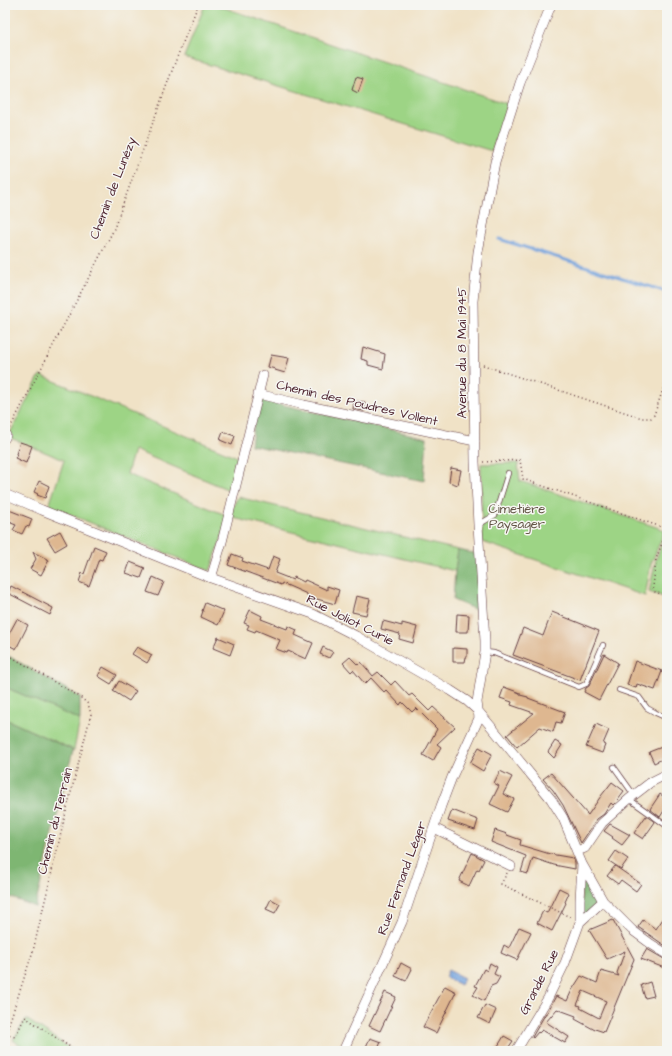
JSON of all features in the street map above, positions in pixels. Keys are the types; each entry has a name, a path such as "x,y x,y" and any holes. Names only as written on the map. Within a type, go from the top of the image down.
{"street":[{"name":"Avenue du 8 Mai 1945","path":"478,711 477,702 485,652 485,641 475,462 473,362 473,301 478,252 495,162 520,83 551,5"},
{"name":"Chemin des Poudres Vollent","path":"211,578 222,542 263,375"},
{"name":"Chemin des Poudres Vollent","path":"258,394 475,441"},
{"name":"Rue Joliot Curie","path":"5,494 211,578 313,614 356,636 467,701 478,711 551,799 563,818 582,864 603,901 632,930 667,954"},
{"name":"Rue Fernand Léger","path":"344,1051 402,922 441,806 479,718 478,711"},
{"path":"577,851 585,848 602,823 631,797 651,782 667,774"},
{"path":"434,828 511,866"},
{"name":"Grande Rue","path":"516,1051 548,998 565,964 580,922 582,864"},
{"name":"Grande Rue","path":"580,922 603,901"}],"lane":[{"path":"478,524 495,515 508,473"},
{"path":"485,652 494,653 579,687 586,684 603,645"},
{"path":"619,690 639,697 648,708 667,718"},
{"path":"614,767 631,797 667,826"}],"path":[{"name":"Chemin de Lunézy","path":"6,437 113,231 176,60 198,5"},
{"path":"473,362 642,418 651,418 654,415 667,378"},
{"path":"475,462 520,460 522,480 667,529 656,559 653,587 655,592 667,596"},
{"name":"Chemin du Terrain","path":"5,653 80,697 88,704 91,714 33,951 5,1035"},
{"path":"511,866 501,884 563,913"},
{"path":"5,1035 15,1037 25,1017 76,1051"}],"green space":[{"path":"205,5 216,5 508,104 492,151 184,57"},
{"path":"40,375 242,459 234,492 134,450 127,474 228,516 238,497 458,550 455,571 229,517 210,571 49,506 64,460 8,437"},
{"path":"257,399 427,438 424,481 251,445"},
{"name":"Cimetière Paysager","path":"518,463 520,481 665,530 651,564 645,596 482,542 481,464"},
{"path":"667,530 667,598 649,592 656,559"},
{"path":"458,550 478,554 481,612 453,600"},
{"path":"5,654 80,697 80,720 5,687"},
{"path":"5,687 80,720 74,750 5,719"},
{"path":"5,719 73,750 35,907 5,895"},
{"path":"587,878 600,901 582,918 581,885"},
{"path":"26,1019 74,1051 29,1051 13,1040"}],"water":[{"path":"448,970 464,978 460,985 445,977"}],"building":[{"path":"356,77 363,79 358,93 352,90"},
{"path":"363,347 385,354 383,369 368,365 368,361 361,359"},
{"path":"271,355 289,358 285,373 268,367"},
{"path":"354,401 365,402 364,411 353,409"},
{"path":"223,432 235,436 232,445 220,440"},
{"path":"20,442 32,446 26,463 15,458"},
{"path":"451,468 461,470 458,485 449,482"},
{"path":"39,481 49,486 45,498 34,492"},
{"path":"9,510 32,519 29,527 26,526 22,534 13,530 16,525 5,519"},
{"path":"60,531 67,544 55,551 47,538"},
{"path":"94,546 106,551 102,560 99,559 89,586 79,582 82,573 84,574"},
{"path":"33,552 49,560 41,575 30,569 36,559"},
{"path":"232,554 243,558 242,561 268,570 273,556 280,559 275,573 293,580 294,577 304,582 305,580 327,590 327,586 339,590 335,604 316,600 307,594 282,583 281,585 228,565"},
{"path":"130,562 145,568 141,578 126,573"},
{"path":"153,577 164,582 158,596 147,592"},
{"path":"11,586 53,608 50,615 8,593"},
{"path":"356,596 370,599 366,615 352,612"},
{"path":"205,603 224,611 218,625 201,617"},
{"path":"250,610 262,616 261,619 287,629 288,626 297,630 295,635 313,643 306,659 288,651 287,653 276,649 280,640 256,630 255,632 247,629 249,625 244,623"},
{"path":"552,612 599,631 580,680 513,655 523,628 543,636"},
{"path":"457,614 469,615 468,632 456,632"},
{"path":"17,619 28,625 16,649 5,643 5,641"},
{"path":"383,621 402,626 402,623 417,627 413,643 399,639 400,634 381,629"},
{"path":"218,637 234,644 230,655 213,648"},
{"path":"137,647 152,655 147,663 132,654"},
{"path":"323,647 333,652 329,658 320,654"},
{"path":"453,648 467,649 467,657 465,662 453,662"},
{"path":"604,654 618,663 599,700 584,692 589,686"},
{"path":"350,657 358,665 361,662 373,676 378,672 391,685 395,681 409,696 412,694 429,711 433,707 455,727 437,744 441,747 433,761 423,755 437,729 416,708 412,712 402,702 400,705 386,690 384,692 371,678 365,684 353,670 351,672 343,663"},
{"path":"635,661 662,671 655,690 637,684 636,688 627,685"},
{"path":"103,667 117,675 111,684 98,676"},
{"path":"119,681 136,691 129,701 113,691"},
{"path":"504,687 520,693 520,695 565,712 561,723 556,722 553,732 540,727 517,747 507,735 534,713 511,705 512,702 500,698"},
{"path":"596,724 609,730 603,744 605,745 602,753 586,747"},
{"path":"555,741 562,745 554,758 548,752"},
{"path":"667,745 667,757 654,763 649,752"},
{"path":"479,747 492,754 483,771 470,763"},
{"path":"500,771 512,777 503,794 514,799 507,812 490,804 499,786 494,783"},
{"path":"551,773 588,815 612,782 624,791 619,799 613,805 611,803 604,814 597,819 581,843 563,805 553,790 543,779"},
{"path":"660,794 667,799 667,806 660,817 650,809"},
{"path":"452,810 478,820 475,830 448,821"},
{"path":"646,816 655,822 643,839 634,833"},
{"path":"610,824 630,835 622,845 604,831"},
{"path":"495,830 521,840 520,845 550,854 573,858 575,862 575,869 554,865 533,858 528,874 521,872 526,856 491,842"},
{"path":"616,851 628,859 621,869 609,861"},
{"path":"472,853 484,860 479,870 477,869 469,886 459,881"},
{"path":"615,866 641,884 636,891 621,880 618,884 607,876"},
{"path":"559,888 569,893 565,902 566,903 552,931 537,923 543,911 547,913"},
{"path":"271,899 280,904 275,913 266,909"},
{"path":"667,913 667,947 638,927 643,920 656,929"},
{"path":"613,920 634,959 604,1032 595,1030 575,1019 576,1016 557,1009 546,1022 569,1037 565,1043 542,1030 533,1038 532,1037 556,996 567,1001 581,976 597,983 601,971 619,976 617,973 625,951 607,959 589,930","holes":["583,991 606,1001 599,1018 577,1005"]},
{"path":"519,927 531,932 517,960 501,953 504,945 509,948"},
{"path":"647,949 667,960 667,969 641,959"},
{"path":"401,963 412,969 406,981 395,976"},
{"path":"490,963 497,967 494,974 500,977 496,984 491,986 484,1001 473,995 478,987 475,986 484,969 487,971"},
{"path":"650,982 654,996 645,998 641,985"},
{"path":"445,986 456,992 436,1033 423,1027"},
{"path":"385,992 396,997 380,1031 369,1026"},
{"path":"485,1005 496,1010 490,1024 478,1018"},
{"path":"504,1036 513,1041 506,1051 495,1051"},
{"path":"370,1038 381,1042 377,1051 364,1051"}],"waterway":[{"path":"499,239 667,292"}]}
